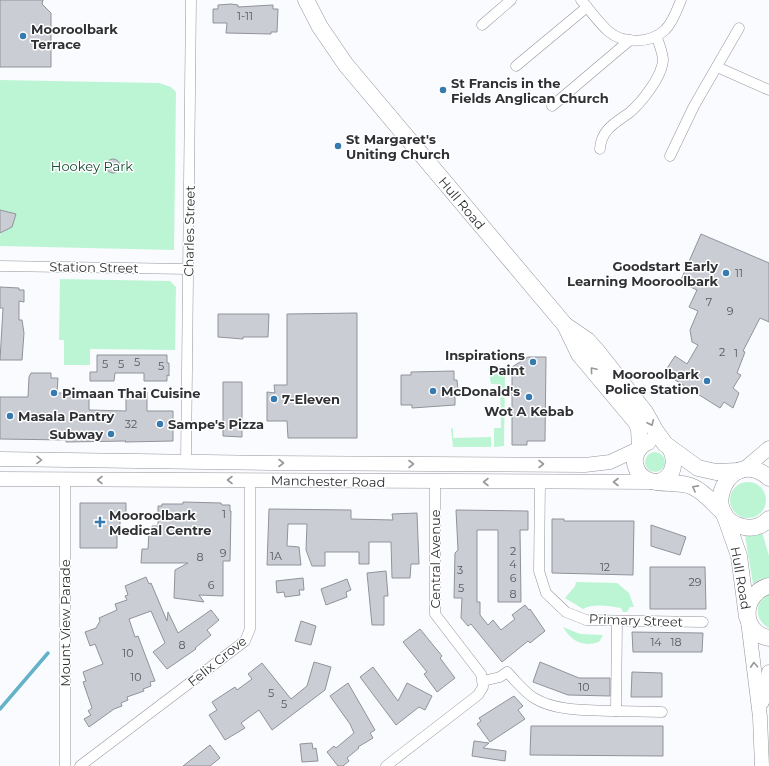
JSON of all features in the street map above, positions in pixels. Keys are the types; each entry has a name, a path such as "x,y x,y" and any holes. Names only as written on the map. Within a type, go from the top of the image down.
{"main road":[{"name":"Hull Road","path":"309,1 320,27 346,65 565,325 587,340 632,406 668,446 698,468 716,472 756,470 769,478"},
{"name":"Hull Road","path":"632,406 638,426 639,448 635,462 638,472 645,479 657,482 682,483 694,487 709,498 724,514 739,556 748,619"},
{"path":"639,448 651,441 668,446"},
{"name":"Hull Road","path":"657,482 667,478 672,470 674,460 668,446"},
{"name":"Manchester Road","path":"0,460 598,464 622,458 639,448"},
{"path":"769,448 741,470 729,477 722,488 720,502 724,514 732,522 745,527 759,526 769,519"},
{"path":"186,462 186,480"},
{"path":"435,464 435,482"},
{"name":"Manchester Road","path":"0,479 657,482"},
{"path":"762,766 760,717 748,619 748,608 753,597 761,589 769,586"},
{"path":"748,619 757,633 769,638"},
{"path":"760,717 763,694 769,672"}],"street":[{"name":"Charles Street","path":"186,462 191,0"},
{"path":"482,25 511,0"},
{"path":"516,66 584,3 608,30 621,38 630,40 646,39 656,36 664,30 670,24 681,0"},
{"path":"670,156 685,124 739,28"},
{"path":"600,149 600,140 606,130 640,102 659,72 663,61 661,49 656,36"},
{"path":"552,106 630,40"},
{"path":"717,67 769,90"},
{"name":"Station Street","path":"0,266 188,269"},
{"name":"Mount View Parade","path":"65,480 65,766"},
{"name":"Felix Grove","path":"80,766 245,641 249,636 250,480"},
{"name":"Central Avenue","path":"435,482 435,614 477,669 483,681"},
{"name":"Primary Street","path":"540,482 539,571 546,592 567,613 586,620 703,622"},
{"path":"616,711 618,621"},
{"path":"386,766 478,695 482,691 483,681 500,677 507,672 526,692 548,704 578,709 662,712"}],"green space":[{"name":"Hookey Park","path":"0,80 159,83 171,87 176,92 174,250 0,246 0,236 7,212 0,210"},
{"path":"60,279 170,281 176,287 175,350 90,349 90,365 64,365 64,340 59,340"},
{"path":"497,365 502,368 505,374 504,446 494,447 494,428 501,428 500,384 491,384 488,368"},
{"path":"453,428 453,438 491,437 491,447 453,447 451,429"},
{"path":"655,452 662,455 665,462 662,469 655,472 648,469 645,462 648,455"},
{"path":"752,482 761,487 765,493 765,507 761,513 752,518 744,518 735,513 731,507 730,496 735,487 741,483"},
{"path":"762,532 769,556 769,577 759,580 753,584 745,535"},
{"path":"576,582 617,583 629,593 634,607 630,607 627,612 623,612 621,608 612,606 592,606 583,609 565,598 575,586"},
{"path":"769,594 769,628 764,625 758,616 758,606 764,597"},
{"path":"563,627 580,634 603,635 599,642 588,644 578,642 566,632"}],"building":[{"name":"Mooroolbark Terrace","path":"0,0 43,0 42,4 51,13 51,67 0,67"},
{"path":"218,5 238,5 238,7 273,5 273,9 278,9 277,32 271,32 271,34 226,33 227,23 213,23 213,9 218,9"},
{"path":"110,159 116,159 120,163 120,169 116,173 110,173 106,169 106,163"},
{"path":"0,210 16,214 12,227 0,233"},
{"path":"701,234 769,263 769,322 760,318 743,351 745,352 737,373 741,375 733,388 739,393 733,408 724,402 720,408 664,373 675,356 687,364 698,345 692,342 690,330 698,311 689,307 697,290 680,282"},
{"path":"0,287 19,288 19,290 24,290 24,302 19,301 19,320 22,320 24,333 22,360 0,360 3,308 0,308"},
{"path":"357,313 357,438 288,438 287,421 267,421 267,392 275,393 274,385 287,385 287,314"},
{"path":"218,314 269,314 268,337 243,337 243,339 218,337"},
{"path":"97,355 167,355 167,363 169,363 169,376 167,375 167,381 144,381 144,373 115,373 114,381 90,381 90,372 97,372"},
{"path":"528,357 546,357 545,441 527,441 527,445 512,445 512,367"},
{"name":"McDonald's","path":"454,371 454,380 457,380 458,390 455,390 455,405 412,408 412,405 401,405 401,375 411,375 411,372"},
{"path":"31,373 51,373 51,378 58,378 57,393 78,393 78,398 89,398 89,410 126,411 126,392 147,392 147,411 173,411 173,441 66,442 66,440 0,439 0,397 28,397 29,377"},
{"path":"223,382 242,382 242,437 223,436"},
{"path":"183,502 221,503 222,505 230,505 230,561 223,561 223,596 199,595 204,602 174,598 175,570 188,563 141,563 142,549 148,549 149,531 152,532 152,526 158,526 158,506 162,506 162,504 183,504"},
{"name":"Mooroolbark Medical Centre","path":"80,503 126,503 126,517 120,517 120,527 117,527 117,548 80,548"},
{"path":"269,509 351,510 351,519 393,520 392,514 417,513 419,564 411,564 410,578 392,578 391,542 369,542 369,564 359,564 359,552 325,552 325,566 312,566 306,550 307,524 288,524 287,546 299,547 301,565 267,565"},
{"path":"456,510 528,511 528,530 520,530 521,602 498,602 498,530 477,530 477,602 480,602 480,615 488,625 493,620 501,630 515,619 512,615 525,605 529,610 530,609 545,631 530,643 528,641 502,662 471,624 468,626 461,618 462,598 454,598 455,553 458,550"},
{"path":"552,519 564,519 564,521 634,521 633,575 552,573"},
{"path":"651,525 686,537 680,555 651,546"},
{"path":"650,567 705,567 706,609 650,609"},
{"path":"386,571 388,596 384,596 384,625 372,625 367,573"},
{"path":"146,577 149,584 151,583 167,621 168,612 178,633 211,610 219,620 207,630 211,635 195,648 196,649 167,669 153,652 165,643 151,611 129,619 135,637 138,636 155,681 150,682 151,686 143,689 144,691 127,697 128,700 121,703 122,706 114,709 89,727 84,719 91,715 88,711 92,708 83,682 86,681 83,672 103,664 95,644 90,646 85,632 96,628 100,621 99,618 117,610 115,604 127,600 125,596 128,595 125,586"},
{"path":"303,578 304,590 299,590 300,595 285,597 284,592 277,593 276,581"},
{"path":"347,579 351,590 346,592 347,597 326,605 321,589"},
{"path":"301,621 316,626 311,645 295,641"},
{"path":"420,629 442,656 440,658 455,678 437,692 424,674 427,672 403,642"},
{"path":"632,632 703,633 702,652 633,652"},
{"path":"314,662 331,667 325,690 272,730 259,710 241,723 245,728 225,740 209,715 217,710 212,702 235,687 237,690 252,679 248,674 262,663 291,699 307,686"},
{"path":"540,662 579,678 610,678 610,696 568,695 533,682"},
{"path":"373,667 398,701 407,683 432,696 425,710 419,707 396,725 360,677"},
{"path":"632,672 662,673 662,697 631,697"},
{"path":"348,683 375,730 370,733 373,738 358,747 359,748 347,758 349,761 343,766 338,766 327,752 334,746 336,748 354,733 350,724 330,696"},
{"path":"514,696 523,706 518,710 525,719 490,742 477,724 481,721 479,718"},
{"path":"531,726 663,726 663,756 530,755"},
{"path":"474,741 489,743 483,748 506,751 505,761 472,756"},
{"path":"312,743 313,749 316,748 318,761 302,762 300,744"},
{"path":"210,745 220,758 210,766 183,766"}],"waterway":[{"path":"0,709 48,653"}],"place":[{"name":"Mooroolbark Terrace","path":"23,36"},
{"name":"St Francis in the Fields Anglican Church","path":"443,90"},
{"name":"St Margaret's Uniting Church","path":"338,146"},
{"name":"Goodstart Early Learning Mooroolbark","path":"726,273"},
{"name":"Inspirations Paint","path":"533,362"},
{"name":"Mooroolbark Police Station","path":"707,381"},
{"name":"McDonald's","path":"433,391"},
{"name":"Pimaan Thai Cuisine","path":"54,393"},
{"name":"Wot A Kebab","path":"529,397"},
{"name":"7-Eleven","path":"274,399"},
{"name":"Masala Pantry","path":"10,416"},
{"name":"Sampe's Pizza","path":"160,424"},
{"name":"Subway","path":"111,434"},
{"name":"Mooroolbark Medical Centre","path":"100,522"}]}
